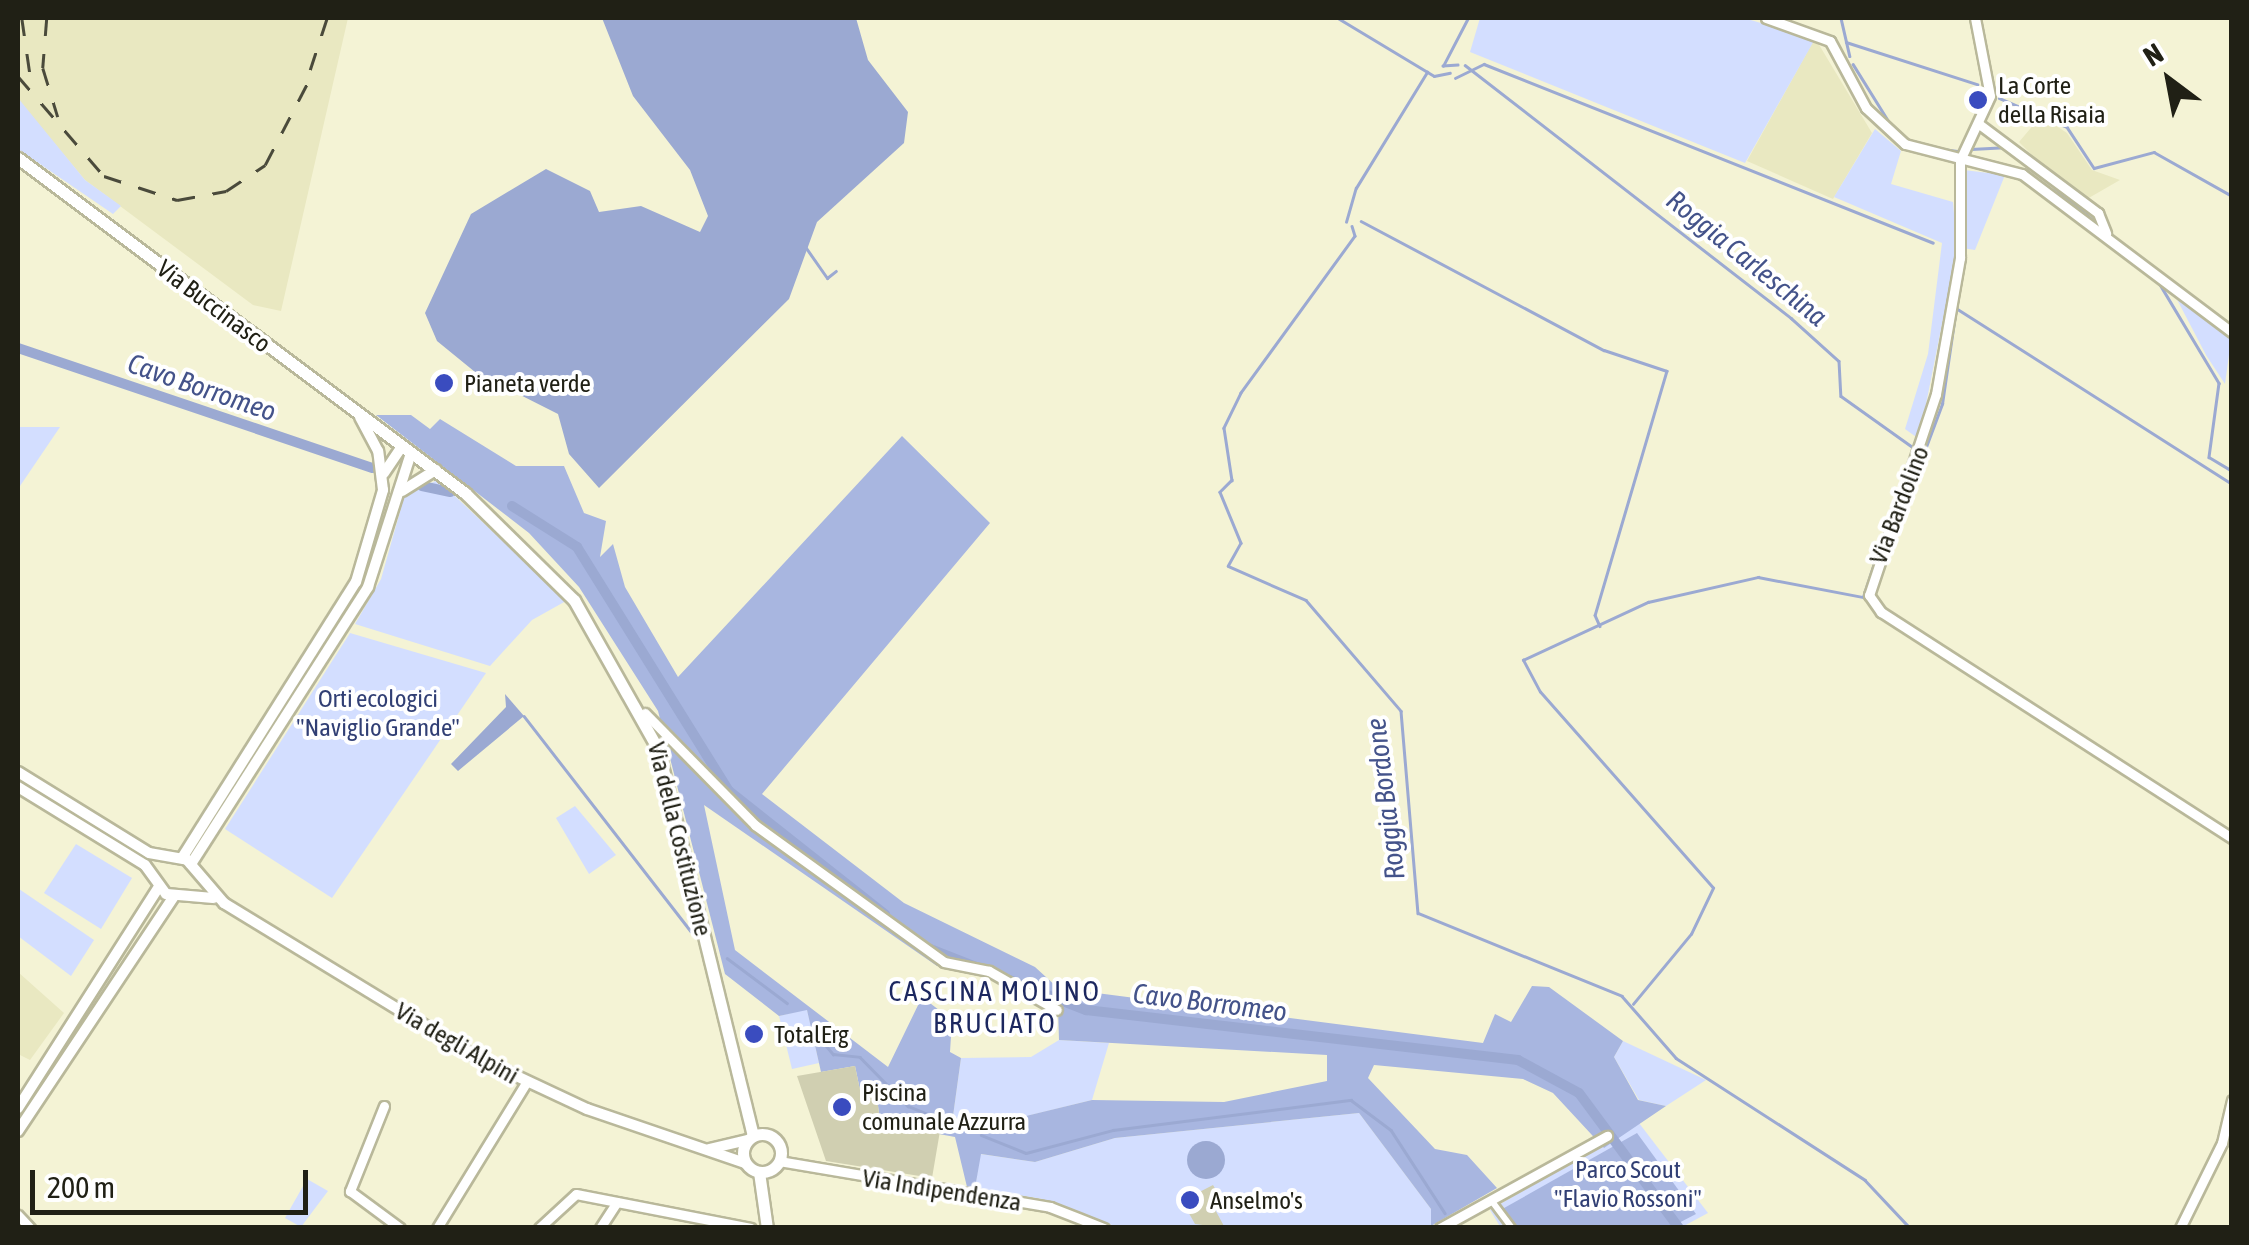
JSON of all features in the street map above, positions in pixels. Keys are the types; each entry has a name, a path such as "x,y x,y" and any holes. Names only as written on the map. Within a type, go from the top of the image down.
{"main road":[{"name":"Via Buccinasco","path":"18,158 407,450"},
{"name":"Via della Costituzione","path":"407,450 436,470 545,564 645,713 682,830 750,1138 746,1163"},
{"path":"750,1138 772,1136 779,1161 759,1172"},
{"path":"746,1163 759,1172 767,1228"}],"street":[{"path":"1766,18 1830,41 1866,108 1905,144 2022,174 2106,232 2232,332"},
{"name":"Via Bardolino","path":"1974,18 1989,81 1979,124 1960,160 1960,258 1932,413 1870,597 2232,838"},
{"path":"1979,124 2098,213 2106,232"},
{"path":"359,416 383,478"},
{"path":"18,1131 174,896 187,893 185,864 348,597 383,478 407,450"},
{"path":"18,1108 158,883 185,864 360,602 398,496 407,450"},
{"path":"398,496 436,470"},
{"path":"645,713 755,824 952,967 989,971 1057,1010"},
{"name":"Via degli Alpini","path":"18,772 185,864 224,902 526,1083 746,1163"},
{"path":"18,787 174,896"},
{"name":"Via degli Alpini","path":"187,893 224,902"},
{"path":"437,1228 526,1083"},
{"path":"2180,1228 2222,1143 2232,1100"},
{"path":"384,1106 350,1191 400,1228"},
{"path":"1440,1228 1607,1136"},
{"path":"705,1149 750,1138"},
{"name":"Via Indipendenza","path":"779,1161 1050,1207 1104,1228"},
{"path":"538,1228 576,1194 751,1228"},
{"path":"1491,1200 1512,1228"},
{"path":"600,1228 618,1202"},
{"path":"18,1215 30,1228"}],"shaded area":[{"path":"18,18 348,18 281,311 253,305 85,180 18,100"},
{"path":"602,18 856,18 868,60 908,112 904,143 817,222 789,299 599,488 569,454 558,414 475,372 437,341 425,313 471,214 546,169 590,191 599,212 641,206 700,232 708,216 690,170 633,96"},
{"path":"1815,38 1872,133 1833,199 1747,161"},
{"path":"2041,116 2067,133 2092,170 2120,180 2087,199 2034,157 2019,142"},
{"path":"505,694 524,716 458,771 451,764 506,707"},
{"path":"18,972 64,1013 30,1060 18,1054"},
{"path":"1206,1141 1219,1147 1225,1160 1219,1173 1206,1179 1193,1173 1187,1160 1193,1147"}],"green space":[{"path":"1480,18 1744,18 1815,39 1745,163 1470,52"},
{"path":"18,98 85,180 121,206 113,214 18,149"},
{"path":"1875,129 1901,151 1891,184 1953,202 1957,249 1919,439 1905,429 1928,354 1942,243 1834,197"},
{"path":"1964,170 2005,175 1975,250 1962,248"},
{"path":"2171,288 2231,340 2225,384 2206,355"},
{"path":"376,415 411,415 430,429 440,419 516,466 564,466 584,513 606,521 600,557 613,544 625,587 678,677 902,436 990,523 762,794 904,903 1035,967 1058,988 1483,1043 1495,1014 1511,1022 1532,986 1549,987 1623,1041 1614,1057 1638,1100 1666,1106 1604,1148 1553,1093 1523,1079 1374,1065 1368,1078 1435,1149 1467,1155 1497,1188 1431,1226 1431,1209 1359,1113 1115,1138 1035,1162 981,1154 975,1188 967,1187 955,1137 880,1123 876,1088 860,1090 855,1066 821,1072 807,1010 779,1016 725,974 658,711 579,587 529,533","holes":["704,805 937,966 942,959 998,972 1058,1007 1059,1040 1327,1055 1327,1081 1224,1102 1092,1100 1026,1116 1026,1131 993,1134 953,1116 961,1058 950,1052 952,1020 922,997 888,1067 735,950"]},
{"path":"18,427 60,427 18,489"},
{"path":"438,480 566,601 532,620 490,666 355,624 381,579 405,494"},
{"name":"Orti ecologici \"Naviglio Grande\"","path":"350,633 486,673 332,898 225,829"},
{"path":"575,806 616,855 589,874 556,818"},
{"path":"76,844 132,878 101,929 44,893"},
{"path":"19,889 94,940 71,976 18,936"},
{"path":"807,1009 819,1063 792,1069 779,1016"},
{"path":"1059,1040 1109,1043 1092,1100 1027,1116 1027,1131 993,1134 953,1116 961,1058 1031,1057"},
{"path":"1623,1041 1706,1080 1666,1106 1639,1100 1614,1057"},
{"path":"1359,1113 1431,1209 1431,1226 1117,1227 1042,1199 975,1188 980,1154 1035,1162 1115,1138"},
{"name":"Parco Scout \"Flavio Rossoni\"","path":"1639,1123 1708,1213 1682,1227 1501,1228 1490,1210"},
{"name":"Parco Scout \"Flavio Rossoni\"","path":"1637,1133 1696,1214 1671,1227 1508,1228 1497,1212"},
{"path":"307,1179 328,1191 301,1227 285,1218"}],"building":[{"name":"Piscina comunale Azzurra","path":"855,1066 860,1090 876,1088 880,1123 940,1131 932,1178 826,1161 797,1076"},
{"path":"1213,1185 1220,1197 1211,1202 1225,1228 1195,1224 1182,1201"}],"waterway":[{"name":"Roggia Bordone","path":"1338,18 1434,76 1450,73"},
{"name":"Roggia Carleschina","path":"1458,65 1443,66 1468,18"},
{"path":"1841,18 1850,56"},
{"path":"1846,42 1977,84"},
{"path":"1455,78 1484,64 1933,243"},
{"path":"1853,64 1891,125"},
{"name":"Roggia Carleschina","path":"1465,65 1791,318 1839,361 1841,396 1914,448"},
{"name":"Roggia Bordone","path":"1346,222 1356,188 1427,72"},
{"path":"1999,98 2067,127 2094,168 2154,152 2232,196"},
{"path":"1897,130 1910,141"},
{"path":"1971,149 2004,147"},
{"path":"1942,149 1959,151"},
{"path":"2026,165 2037,173"},
{"path":"2055,188 2094,221"},
{"path":"1361,221 1604,350 1667,371 1595,615 1600,626"},
{"name":"Roggia Bordone","path":"1352,226 1355,236 1241,393 1224,428 1232,480 1220,492 1241,543 1228,566 1306,600 1401,711 1418,913 1622,996 1676,1058 1865,1180 1910,1228"},
{"path":"805,246 827,278 836,271"},
{"path":"2158,281 2219,383 2209,457 2232,471"},
{"name":"Roggia Carleschina","path":"1899,519 1942,404 1956,308 2232,484"},
{"name":"Cavo Borromeo","path":"18,348 372,468"},
{"name":"Roggia Carleschina","path":"1886,522 1908,465"},
{"name":"Cavo Borromeo","path":"422,486 450,492"},
{"name":"Cavo Borromeo","path":"512,506 577,547 729,791 885,914"},
{"path":"1633,1004 1691,934 1713,888 1540,692 1523,660 1648,602 1758,577 1863,597 1885,530"},
{"path":"524,716 691,931"},
{"name":"Cavo Borromeo","path":"930,949 1086,1010 1518,1060 1579,1093 1679,1228"},
{"path":"727,958 787,1003"},
{"path":"823,1042 833,1054 860,1057 908,1106 950,1123"},
{"path":"981,1135 1026,1153 1113,1130 1351,1100 1391,1130 1445,1213"}],"railway":[{"path":"22,18 32,87"},
{"path":"47,18 43,68 58,117"},
{"path":"310,70 327,18"},
{"path":"18,76 104,176 177,200 226,191 265,165 308,82"}],"place":[{"name":"La Corte della Risaia","path":"1978,100"},
{"name":"Pianeta verde","path":"444,383"},
{"name":"TotalErg","path":"754,1034"},
{"name":"Piscina comunale Azzurra","path":"842,1107"},
{"name":"Anselmo's","path":"1190,1200"}],"district":[{"name":"CASCINA MOLINO BRUCIATO","path":"995,1007"}]}
